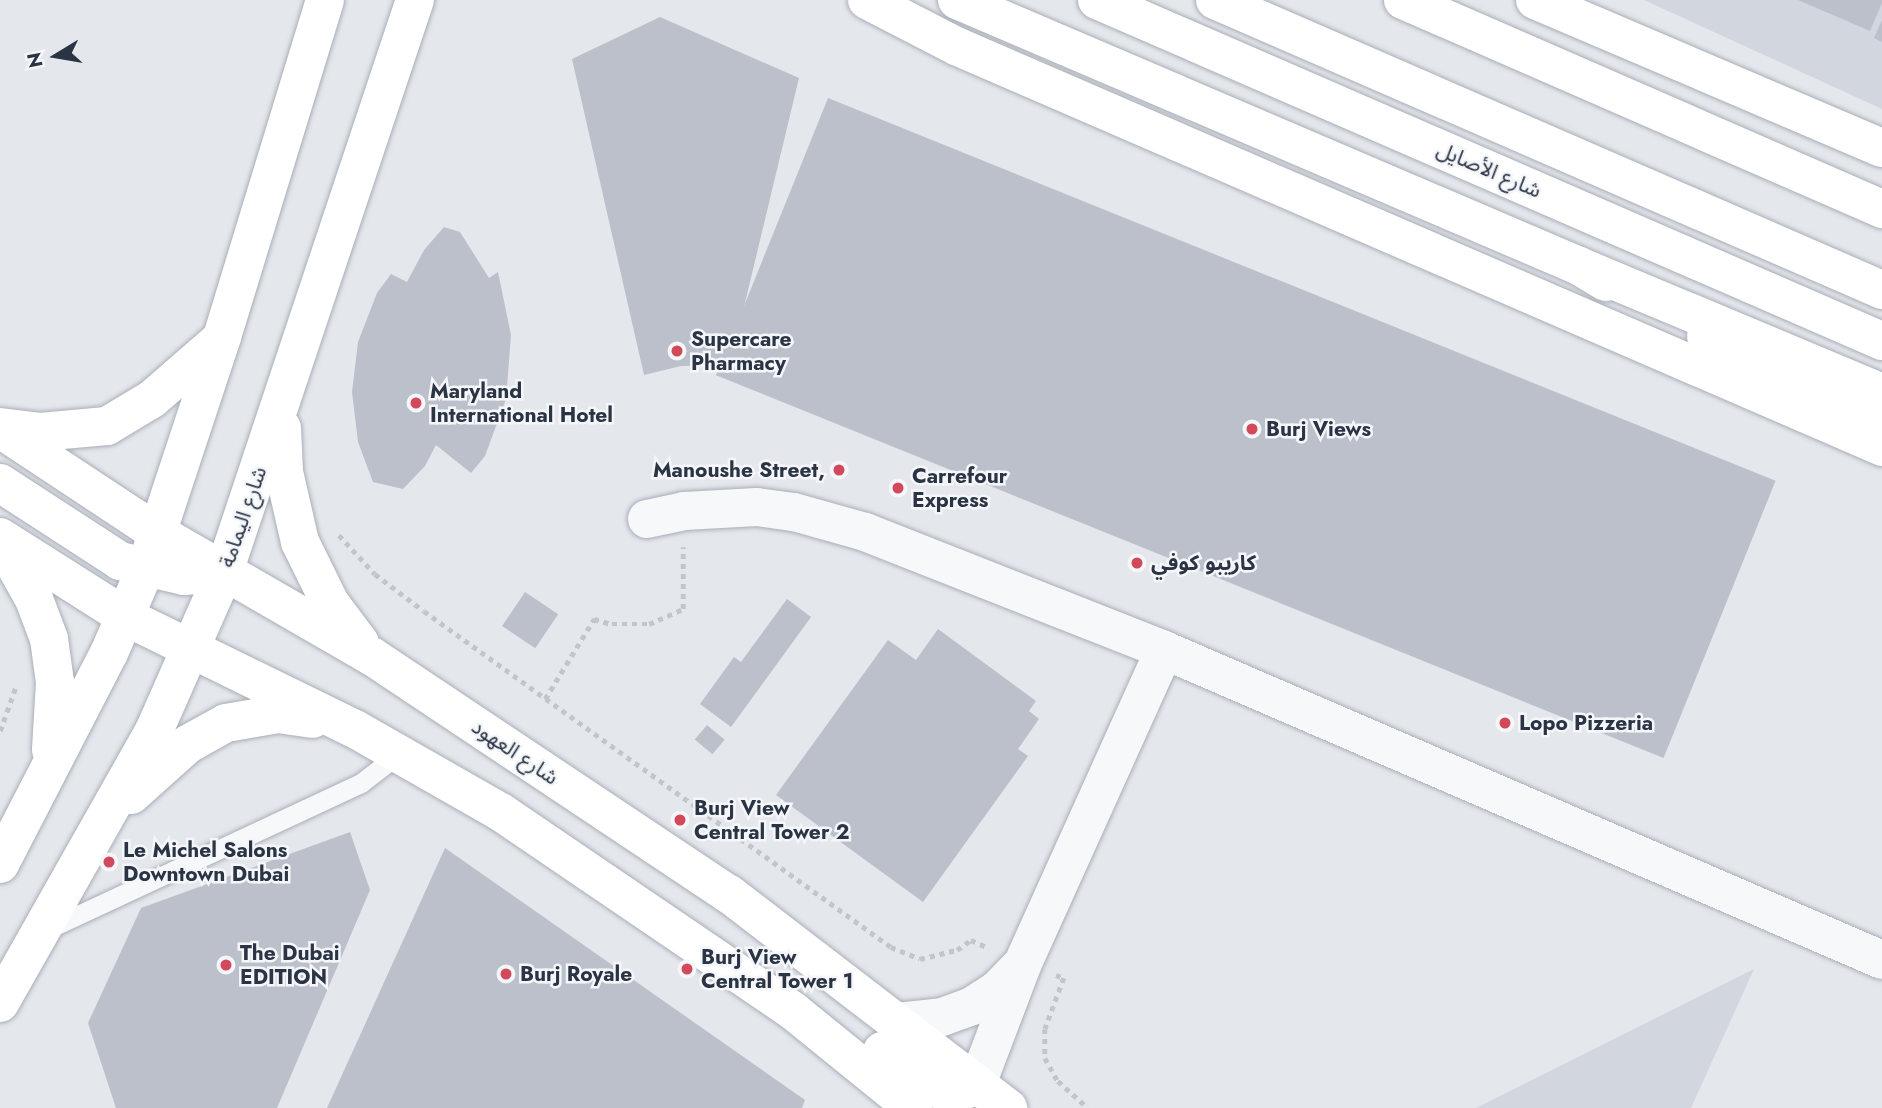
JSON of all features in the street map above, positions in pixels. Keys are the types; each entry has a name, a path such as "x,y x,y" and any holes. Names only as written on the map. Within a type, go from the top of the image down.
{"street":[{"path":"0,864 126,617 145,570 222,337 325,0"},
{"name":"شارع اليمامة","path":"0,1003 111,813 191,652 224,572 284,400 415,0"},
{"path":"867,0 956,47 1882,447"},
{"path":"957,0 1882,393"},
{"name":"شارع الأصايل","path":"1097,0 1882,341"},
{"path":"1215,0 1882,290"},
{"path":"1402,0 1882,209"},
{"path":"1535,0 1580,11 1882,148"},
{"path":"1579,266 1882,426"},
{"path":"0,428 40,432 107,426 152,400 222,337"},
{"path":"284,400 284,472 300,542 330,603 373,657"},
{"name":"شارع العهود","path":"0,428 158,533 373,657 729,894 1008,1108"},
{"path":"0,483 102,553 145,570 184,576 224,572"},
{"path":"665,515 757,507 830,520 1164,650 1882,960"},
{"path":"0,539 126,617 191,652 400,753 573,858 792,1010 913,1108"},
{"path":"0,539 34,598 50,639 55,732 45,780"},
{"path":"792,1010 856,1035 940,1090 965,1090 977,1084 1023,963 1164,650"},
{"path":"111,813 188,744 226,723 278,714 355,729"},
{"path":"897,1022 942,1017 972,1006 998,989 1023,963"}],"lane":[{"path":"43,932 361,783 400,753"}],"path":[{"path":"545,699 594,619 621,625 649,624 683,609 665,515"},
{"path":"335,530 375,574 545,699 905,955 920,959 937,956 971,940 1064,978 1045,1029 1045,1058 1058,1081 1088,1108"}],"shaded area":[{"path":"1644,0 1882,0 1882,109"},
{"path":"1754,969 1691,1108 1476,1108"}],"building":[{"path":"1798,0 1882,0 1882,3 1870,31"},
{"path":"660,17 799,78 730,365 681,366 644,375 572,59"},
{"path":"1882,20 1882,42 1874,38"},
{"name":"Burj Views","path":"828,98 1776,481 1664,758 716,375"},
{"path":"444,227 460,232 489,278 498,272 511,335 506,399 485,456 471,473 436,445 425,466 403,489 373,482 358,442 352,392 358,342 377,293 391,274 407,282 424,250"},
{"path":"525,592 558,614 535,648 502,626"},
{"path":"787,599 811,617 731,727 700,704 734,657 741,662"},
{"path":"938,629 1036,701 1029,711 1039,719 1018,749 1028,756 923,902 776,795 888,640 916,660"},
{"path":"707,725 725,740 712,754 695,740"},
{"name":"The Dubai EDITION","path":"350,832 370,890 277,1108 116,1108 88,1023 141,908"},
{"name":"Burj Royale","path":"445,848 805,1100 802,1108 327,1108"}],"place":[{"name":"Supercare Pharmacy","path":"677,351"},
{"name":"Maryland International Hotel","path":"416,403"},
{"name":"Burj Views","path":"1252,429"},
{"name":"Manoushe Street,","path":"839,470"},
{"name":"Carrefour Express","path":"898,488"},
{"name":"كاريبو كوفي","path":"1137,563"},
{"name":"Lopo Pizzeria","path":"1505,723"},
{"name":"Burj View Central Tower 2","path":"680,820"},
{"name":"Le Michel Salons Downtown Dubai","path":"109,862"},
{"name":"The Dubai EDITION","path":"226,965"},
{"name":"Burj View Central Tower 1","path":"687,969"},
{"name":"Burj Royale","path":"506,974"}]}
